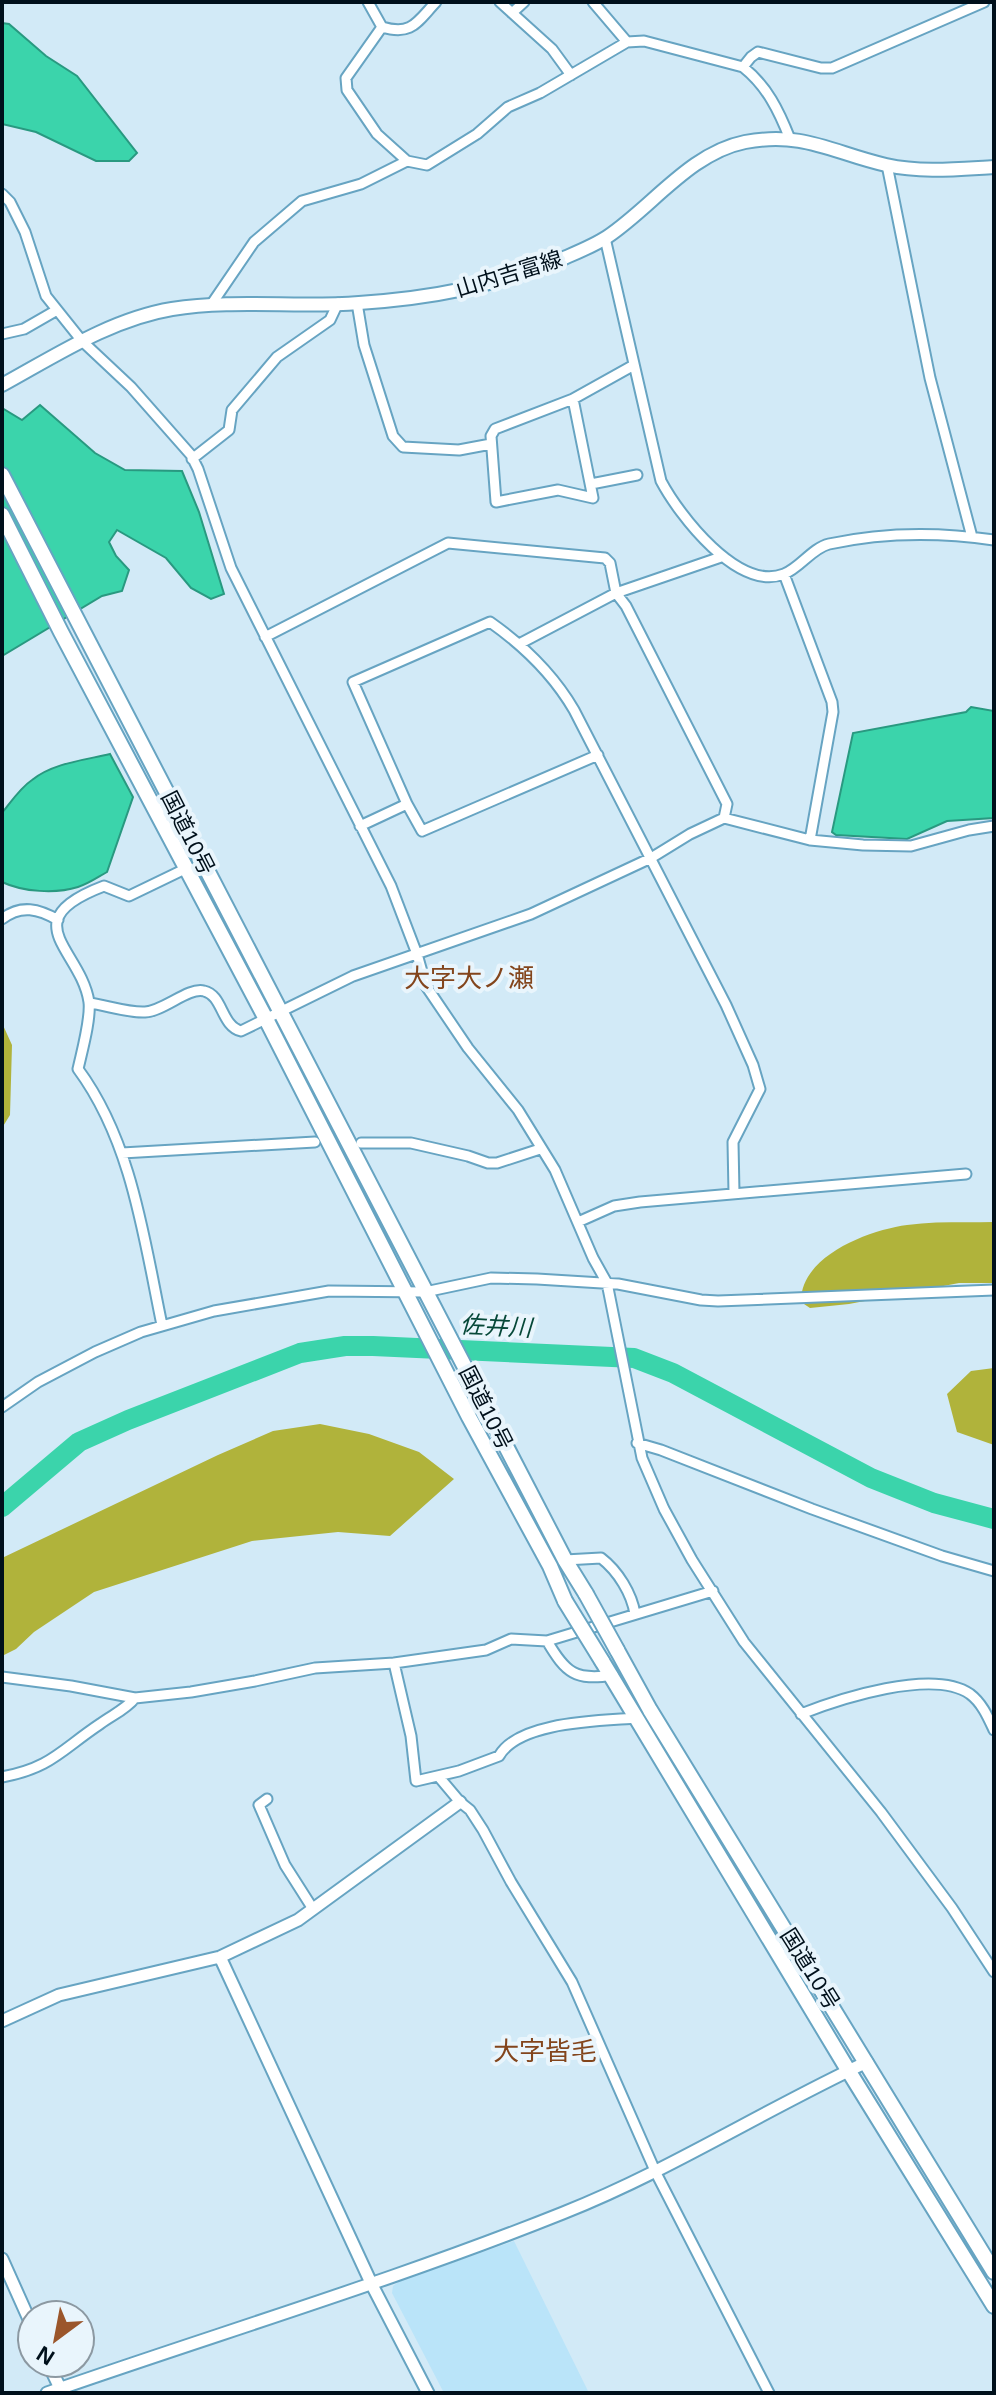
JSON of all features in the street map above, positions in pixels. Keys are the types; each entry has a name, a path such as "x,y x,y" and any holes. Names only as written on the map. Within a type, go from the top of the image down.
{"highway":[{"name":"国道10号","path":"2,475 565,1560 658,1724 994,2272"},
{"name":"国道10号","path":"2,515 266,1019 469,1417 550,1566 565,1601 613,1675 848,2070 994,2306"}],"main road":[{"name":"山内吉富線","path":"2,385 82,341 170,309 211,305 357,303 423,298 478,287 566,257 605,238 711,155 743,142 790,139 820,143 887,165 946,172 994,167"}],"street":[{"path":"368,2 382,27 396,31 407,30 436,2"},
{"path":"500,2 552,49 571,75"},
{"path":"512,13 524,2"},
{"path":"593,2 627,42"},
{"path":"743,67 758,52 832,68 984,2"},
{"path":"382,27 346,78 347,90 377,134 407,161 427,165 477,134 508,107 540,93 627,42 644,41 695,57 743,67 757,78 771,96 790,139"},
{"path":"211,305 254,242 302,201 361,184 407,161"},
{"path":"887,165 930,378 972,537"},
{"path":"2,194 10,202 25,232 46,296 82,341 131,387 192,459 231,568 391,886 426,986 468,1048 518,1110 555,1170 601,1276 607,1283 637,1443 664,1509 692,1560 744,1642 890,1824 952,1908 994,1972"},
{"path":"605,238 661,481 672,502 721,557 746,572 765,577 784,574 825,545 928,533 994,540"},
{"path":"192,459 229,430 232,410 277,357 330,320 338,303"},
{"path":"357,303 364,345 393,436 403,447 459,450 491,444"},
{"path":"2,334 24,329 57,310"},
{"path":"573,399 593,498 558,490 496,502 491,444 495,429 573,399 634,365"},
{"path":"591,484 637,475"},
{"path":"265,637 448,543 605,558 610,563 616,593 633,620 727,804 724,818"},
{"path":"521,643 616,593 721,557"},
{"path":"784,574 832,702 833,712 810,840"},
{"path":"598,755 422,831 353,682 490,622 521,643 569,702 598,755 726,1005 758,1078 760,1089 733,1142 734,1193"},
{"path":"360,826 407,804"},
{"path":"89,1003 145,1012 193,992 204,991 213,996 230,1026 237,1031 353,976 531,914 651,858 724,818 810,840 863,845 911,846 994,826"},
{"path":"162,1325 122,1153 93,1089 78,1069 89,1003 57,937 58,920 76,897 104,886 129,896 187,868"},
{"path":"2,919 11,911 39,910 58,920"},
{"path":"122,1153 315,1142"},
{"path":"361,1143 411,1143 488,1163 540,1149"},
{"path":"578,1222 614,1206 966,1174"},
{"path":"2,1407 38,1382 95,1352 162,1325 214,1311 329,1291 404,1291 429,1298 491,1278 607,1283 718,1301 994,1290"},
{"path":"637,1443 914,1546 994,1571"},
{"path":"565,1560 601,1558 610,1565 633,1599 635,1614"},
{"path":"2,1677 135,1698 227,1686 315,1668 394,1663 486,1650 511,1639 547,1641 713,1591"},
{"path":"547,1641 554,1654 576,1676 592,1678 613,1675"},
{"path":"394,1663 411,1736 416,1781 439,1777 499,1756 504,1747 550,1727 637,1718"},
{"path":"801,1714 881,1690 941,1685 968,1693 986,1714 994,1730"},
{"path":"2,1777 51,1761 102,1722 126,1708 135,1698"},
{"path":"439,1777 470,1810 483,1830 572,1982 656,2173 769,2393"},
{"path":"267,1799 259,1805 285,1865 313,1909"},
{"path":"2,2021 59,1995 220,1957 274,1933 313,1909 460,1802"},
{"path":"220,1957 372,2285 428,2393"},
{"path":"47,2393 372,2285 564,2213 656,2173 867,2062"},
{"path":"2,2259 20,2299"},
{"path":"56,2379 60,2388"}],"shaded area":[{"path":"2,23 9,24 46,56 77,76 137,153 129,161 96,161 36,132 2,124"},
{"path":"40,405 95,453 125,470 182,471 199,512 224,594 211,599 191,588 166,558 117,530 109,542 116,556 129,570 122,591 102,596 2,656 2,408 22,420"},
{"path":"971,707 994,711 994,818 947,821 907,839 836,835 832,832 853,733 966,712"},
{"path":"110,754 133,797 107,872 82,886 60,891 29,890 2,882 2,813 16,795 40,774"},
{"path":"2,1023 12,1045 10,1115 2,1128"},
{"path":"994,1222 994,1283 959,1283 849,1304 810,1308 801,1302 804,1286 812,1271 839,1248 856,1239 907,1225"},
{"path":"994,1368 994,1445 957,1432 947,1394 971,1371"},
{"path":"320,1424 369,1434 419,1452 454,1479 390,1536 338,1532 252,1541 94,1592 2,1656 2,1558 273,1431"},
{"path":"514,2241 589,2393 444,2393 392,2293 393,2286 400,2281"}],"waterway":[{"name":"佐井川","path":"2,1507 79,1442 128,1420 300,1353 345,1346 373,1346 634,1358 673,1373 871,1478 934,1503 994,1519"}],"district":[{"name":"大字大ノ瀬","path":"469,978"},
{"name":"大字皆毛","path":"545,2051"}]}
